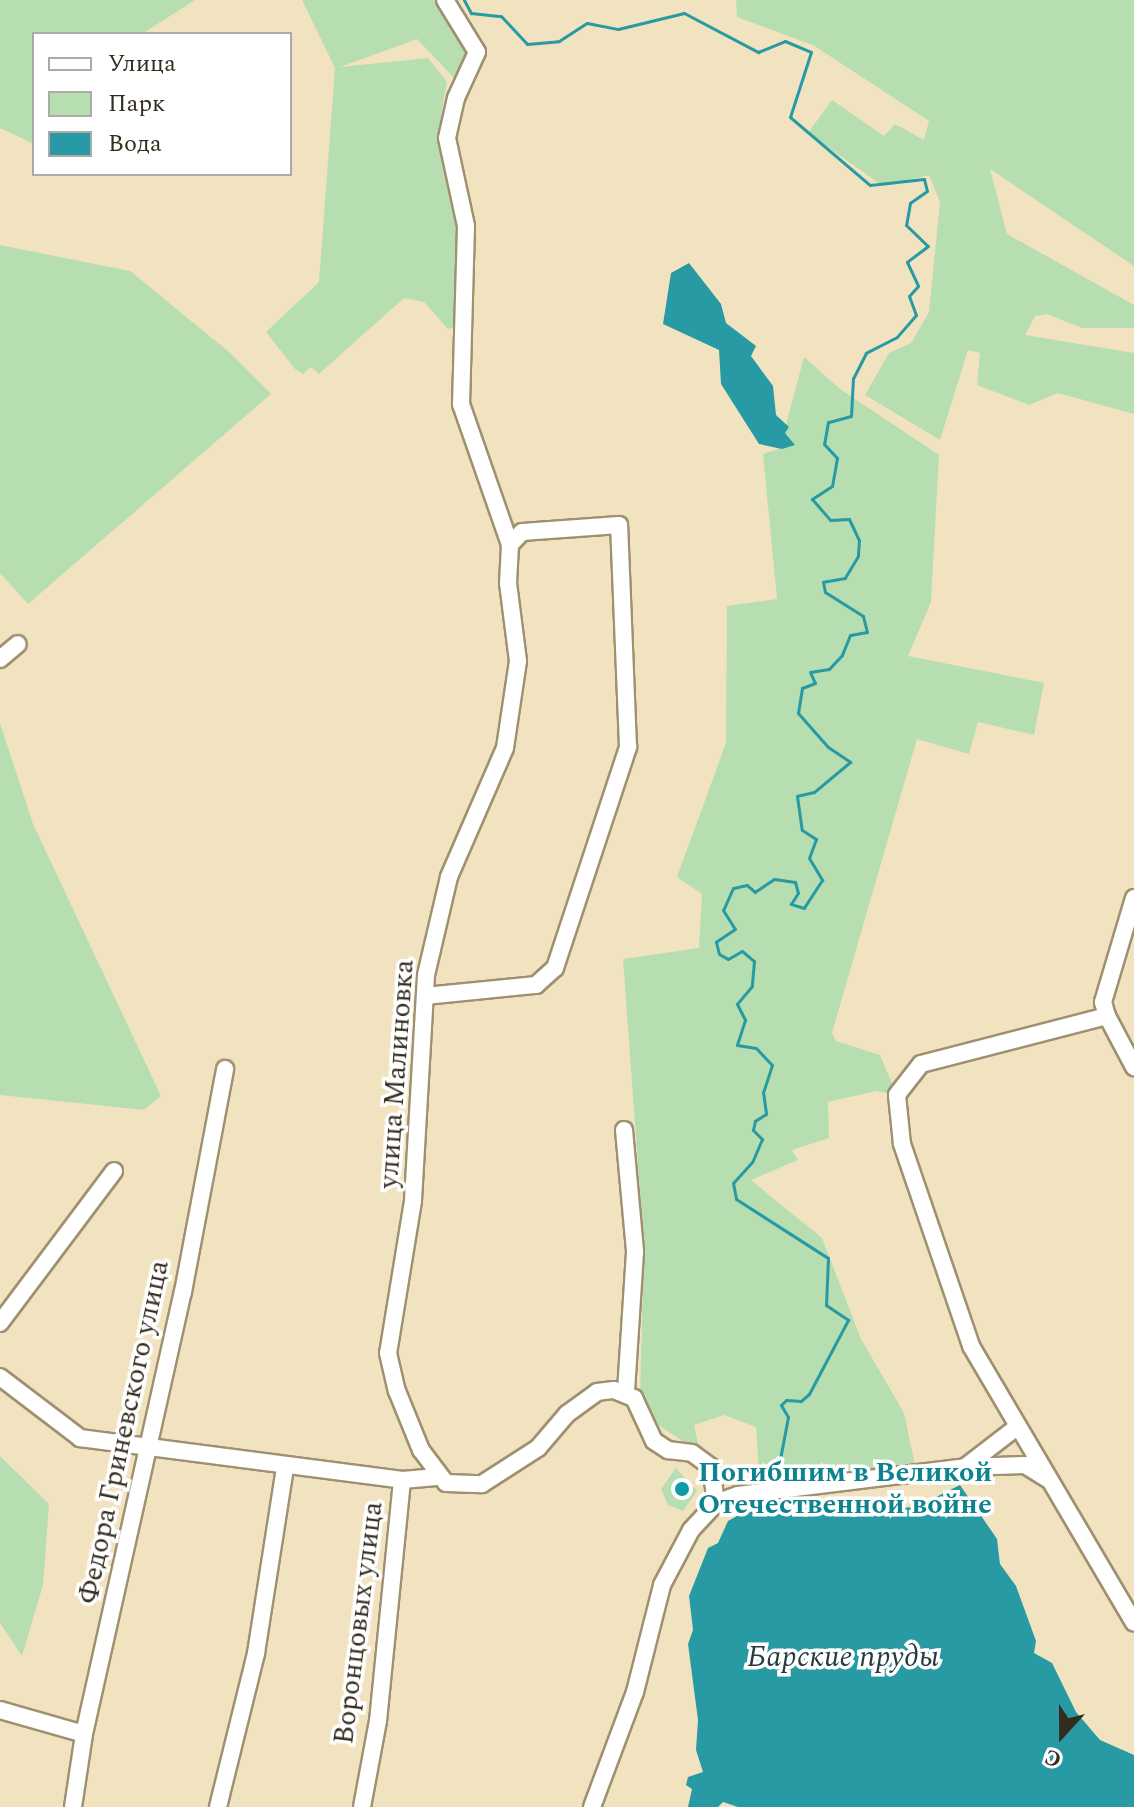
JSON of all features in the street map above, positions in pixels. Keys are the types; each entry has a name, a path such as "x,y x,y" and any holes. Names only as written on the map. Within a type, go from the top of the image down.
{"street":[{"path":"425,996 536,985 555,968 628,747 619,525 522,532 510,545 461,404 466,226 447,138 456,98 477,52 445,0"},
{"name":"улица Малиновка","path":"437,1477 397,1391 388,1353 413,1201 425,996 449,877 505,748 518,661 508,583 510,545"},
{"path":"0,659 18,644"},
{"path":"1134,898 1103,1002 1107,1016 1134,1067"},
{"path":"1107,1016 921,1064 897,1095 902,1144 971,1346 1017,1427 1029,1459 1048,1478 1134,1623"},
{"name":"Федора Гриневского улица","path":"73,1807 84,1734 150,1444 225,1069"},
{"path":"624,1130 635,1252 626,1393 634,1398 654,1441 668,1450 692,1453 711,1467 716,1503"},
{"path":"0,1323 114,1171"},
{"path":"0,1377 80,1438 150,1444 285,1468 402,1480"},
{"name":"Воронцовых улица","path":"362,1807 379,1707 402,1480 437,1477 455,1485 482,1484 538,1448 567,1414 597,1392 626,1393"},
{"path":"965,1467 1017,1427"},
{"path":"592,1807 635,1692 662,1585 691,1530 716,1503 738,1495 1029,1459"},
{"path":"218,1807 256,1653 285,1468"},
{"path":"0,1710 84,1734"}],"green space":[{"path":"0,0 195,0 145,32 32,32 32,143 0,128"},
{"path":"302,0 436,0 470,52 456,80 417,39 340,67 428,58 447,82 441,115 444,172 457,221 457,327 448,329 424,302 404,298 319,374 311,367 303,374 295,369 266,332 319,282 335,68"},
{"path":"736,0 1134,0 1134,266 990,169 1007,234 1134,305 1134,328 1082,328 1047,314 1035,316 1025,335 1134,353 1134,414 1058,393 1029,405 977,385 980,353 968,350 940,440 865,395 889,353 911,343 929,312 940,202 929,175 883,186 808,133 832,100 884,136 895,124 924,140 929,121 813,45 737,17"},
{"path":"0,245 130,271 229,352 271,394 28,604 0,573"},
{"path":"804,357 840,389 939,455 931,602 908,656 1044,683 1034,735 978,722 969,754 917,739 832,1033 836,1041 880,1055 897,1095 876,1091 828,1102 829,1138 792,1150 798,1160 751,1180 822,1238 861,1339 904,1413 916,1470 760,1488 756,1427 724,1415 694,1425 700,1452 658,1425 640,1394 644,1248 623,959 699,948 702,894 677,877 726,743 727,606 777,599 763,454 794,444 784,432"},
{"path":"0,723 33,824 161,1096 144,1110 0,1095"},
{"path":"0,1456 49,1504 43,1585 22,1656 0,1623"},
{"path":"676,1468 697,1491 683,1511 668,1505 661,1489"}],"water":[{"path":"689,263 721,304 726,323 756,346 751,356 773,386 776,415 789,427 785,433 795,445 782,449 759,444 721,384 719,350 663,324 671,273"},
{"name":"Барские пруды","path":"960,1485 997,1539 1000,1564 1016,1586 1036,1641 1034,1653 1052,1663 1076,1712 1100,1740 1134,1755 1134,1807 738,1807 723,1802 718,1807 688,1807 692,1789 686,1785 688,1777 703,1772 696,1750 698,1720 688,1644 693,1630 689,1596 708,1548 718,1543 728,1521 744,1512 790,1511 814,1501 850,1497 861,1510 916,1507"}],"waterway":[{"path":"464,0 471,13 501,16 527,44 559,41 587,23 618,29 684,13 758,52 785,41 811,52 790,117 870,185 924,179 927,191 910,203 906,225 928,246 907,262 918,286 909,296 916,315 897,337 866,353 853,378 851,416 828,422 824,444 837,458 832,486 812,499 830,520 849,519 859,540 858,556 845,578 823,582 825,592 863,616 867,632 850,635 842,655 829,669 810,672 815,683 802,688 798,713 828,747 850,762 814,792 797,796 802,830 816,839 809,858 822,880 804,908 791,904 798,893 795,882 774,879 755,892 747,885 733,888 723,910 735,929 716,942 719,954 728,959 742,951 754,961 752,986 737,1004 745,1020 737,1045 756,1048 772,1065 763,1092 766,1114 755,1121 753,1130 762,1139 752,1162 733,1183 736,1199 828,1258 826,1305 848,1320 809,1394 801,1401 786,1400 781,1405 788,1417 776,1480"}],"place":[{"name":"Погибшим в Великой Отечественной войне","path":"682,1489"}]}
